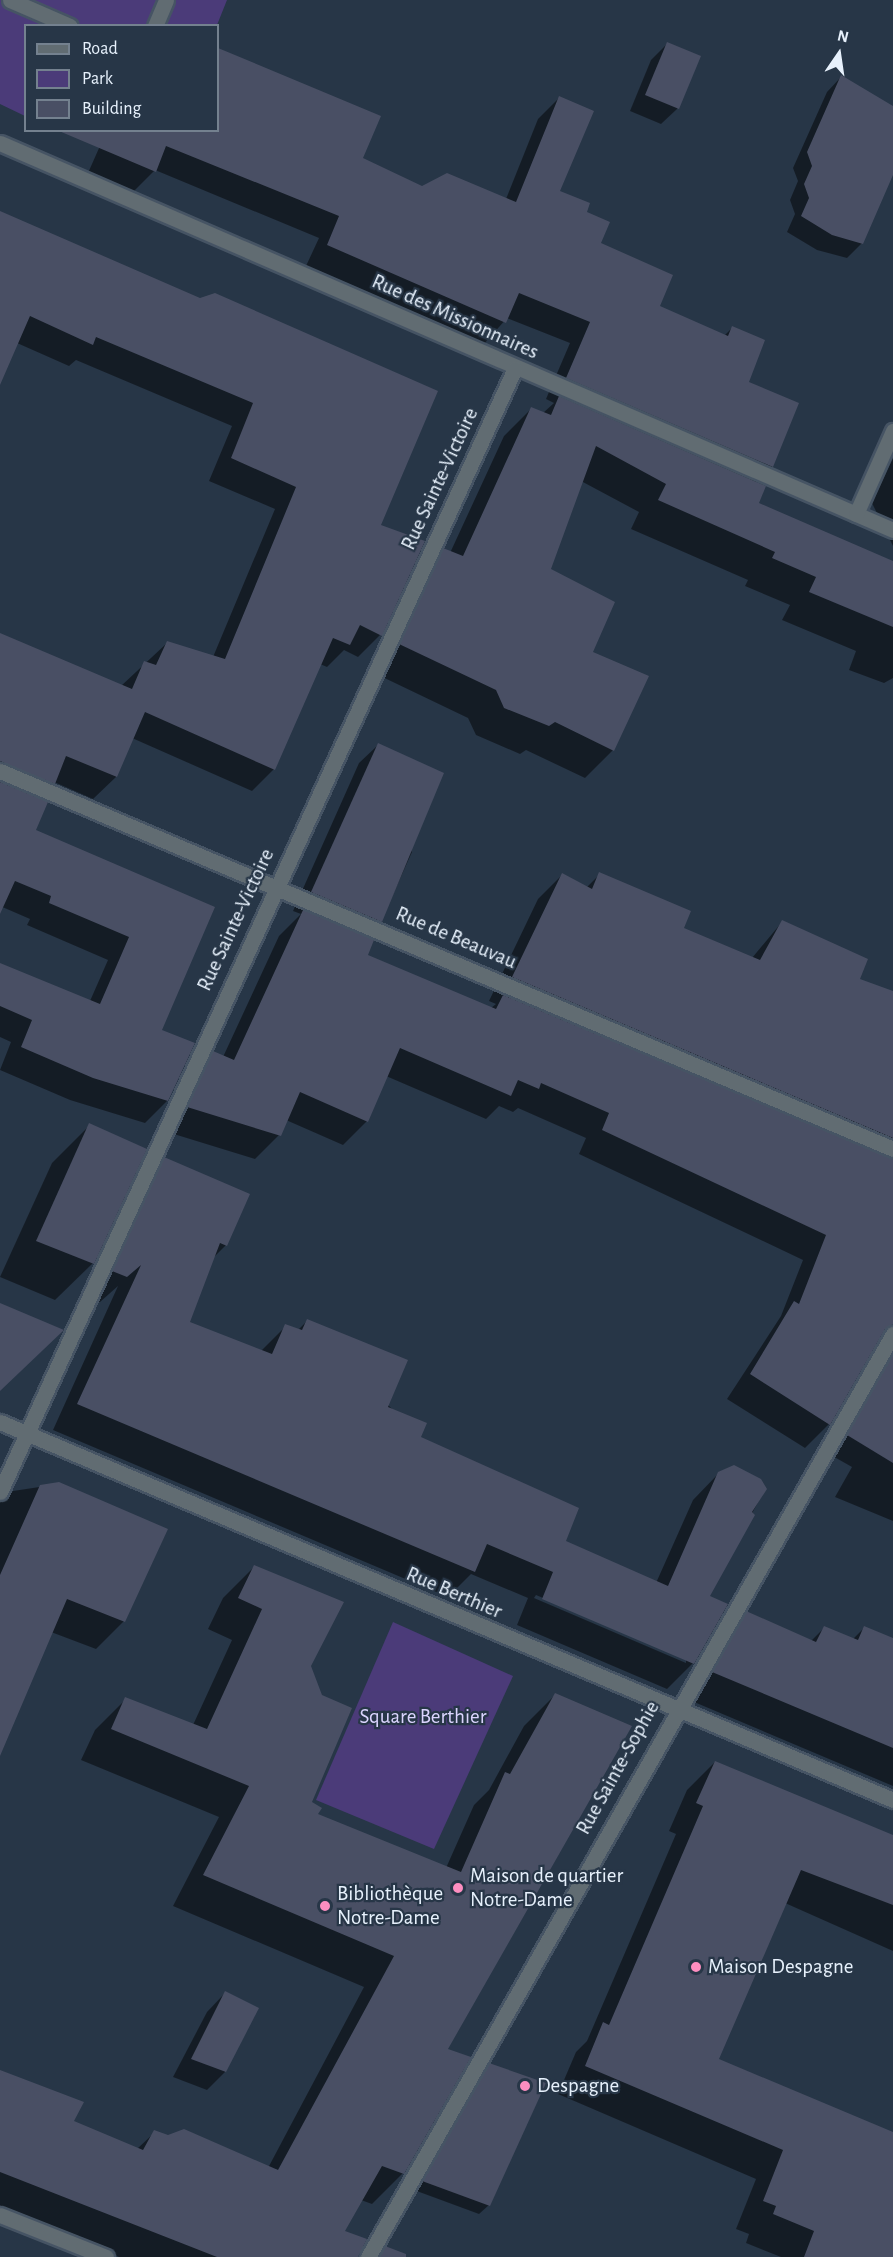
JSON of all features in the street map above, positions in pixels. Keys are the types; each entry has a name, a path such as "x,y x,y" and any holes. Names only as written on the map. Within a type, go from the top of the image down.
{"street":[{"path":"10,0 65,24"},
{"path":"155,24 166,0"},
{"name":"Rue des Missionnaires","path":"0,143 893,530"},
{"name":"Rue Sainte-Victoire","path":"0,1492 515,368"},
{"path":"856,514 893,431"},
{"name":"Rue de Beauvau","path":"0,771 893,1149"},
{"name":"Rue Sainte-Sophie","path":"368,2257 675,1710 893,1334"},
{"name":"Rue Berthier","path":"0,1422 675,1710 893,1800"},
{"path":"0,2215 106,2257"}],"green space":[{"path":"0,0 227,0 217,24 24,24 24,116 0,104"},
{"name":"Square Berthier","path":"393,1622 513,1676 434,1849 316,1800"}],"building":[{"path":"667,42 701,56 679,109 645,95"},
{"path":"219,48 381,116 363,158 422,186 447,173 516,202 559,96 594,111 560,191 590,203 587,212 610,222 601,243 673,275 660,306 728,336 732,326 765,340 749,382 799,403 773,467 566,378 590,322 519,293 506,323 327,245 339,216 166,146 156,172 61,132 219,132"},
{"path":"841,75 893,106 893,175 863,244 832,235 801,216 809,198 804,184 812,166 807,152"},
{"path":"0,211 200,298 215,293 438,391 381,525 425,541 382,636 360,625 350,645 333,638 275,770 145,712 117,777 66,756 55,784 0,761 0,633 132,689 144,661 156,665 167,641 225,659 296,487 231,458 253,403 96,337 93,345 30,316 0,385"},
{"path":"559,396 766,486 759,503 893,561 893,627 809,592 816,577 772,558 775,552 658,500 666,484 596,446 551,569 615,602 593,652 649,676 614,751 555,722 549,726 504,708 496,690 399,644 443,548 463,556 531,407 551,415"},
{"path":"378,743 444,773 382,922 311,892"},
{"path":"0,782 48,802 36,830 215,907 162,1030 195,1043 168,1101 93,1078 21,1047 32,1020 0,1006 0,963 100,1004 129,937 49,903 51,896 15,881 0,914"},
{"path":"599,872 691,911 684,928 760,960 782,920 868,959 860,979 893,991 893,1138 512,977 562,873 592,889"},
{"path":"303,910 374,940 368,955 496,1009 503,995 893,1159 893,1324 885,1329 830,1425 750,1374 794,1301 799,1304 826,1235 602,1130 609,1113 541,1083 539,1089 518,1080 511,1096 400,1048 368,1122 300,1092 281,1136 187,1107 213,1051 234,1060"},
{"path":"89,1123 147,1149 94,1264 36,1241"},
{"path":"164,1157 250,1194 227,1246 220,1243 190,1322 272,1354 285,1324 302,1330 307,1319 408,1360 388,1407 427,1423 421,1437 579,1508 566,1541 668,1586 718,1472 734,1465 761,1479 767,1489 752,1512 755,1515 710,1596 728,1604 694,1664 542,1599 553,1572 487,1544 475,1572 77,1404 141,1265 127,1277 112,1271"},
{"path":"0,1303 64,1330 0,1391"},
{"path":"893,1354 893,1463 847,1435"},
{"path":"59,1482 168,1529 125,1622 67,1599 0,1756 0,1575 40,1485"},
{"path":"254,1565 344,1602 311,1666 322,1695 352,1708 312,1802 322,1808 318,1814 461,1872 505,1772 510,1774 555,1693 632,1726 448,2049 471,2057 404,2174 382,2166 345,2231 367,2239 358,2257 217,2257 0,2172 0,2070 84,2102 74,2121 143,2150 154,2130 168,2135 184,2129 278,2170 394,1956 203,1875 249,1786 111,1729 125,1697 207,1729 262,1609 238,1598"},
{"path":"746,1611 816,1642 824,1626 858,1640 864,1626 893,1638 893,1748 712,1672"},
{"name":"Maison Despagne","path":"715,1761 893,1835 893,1905 801,1870 719,2059 893,2132 893,2257 804,2257 814,2231 773,2214 776,2206 763,2201 783,2150 585,2066 603,2022 609,2025 703,1806 696,1803"},
{"path":"225,1991 259,2008 226,2072 191,2059"},
{"path":"489,2063 546,2083 490,2206 422,2181"},
{"path":"385,2246 406,2254 406,2257 379,2257"}],"place":[{"name":"Maison de quartier Notre-Dame","path":"458,1888"},
{"name":"Bibliothèque Notre-Dame","path":"325,1906"},
{"name":"Maison Despagne","path":"696,1967"},
{"name":"Despagne","path":"525,2086"}]}
